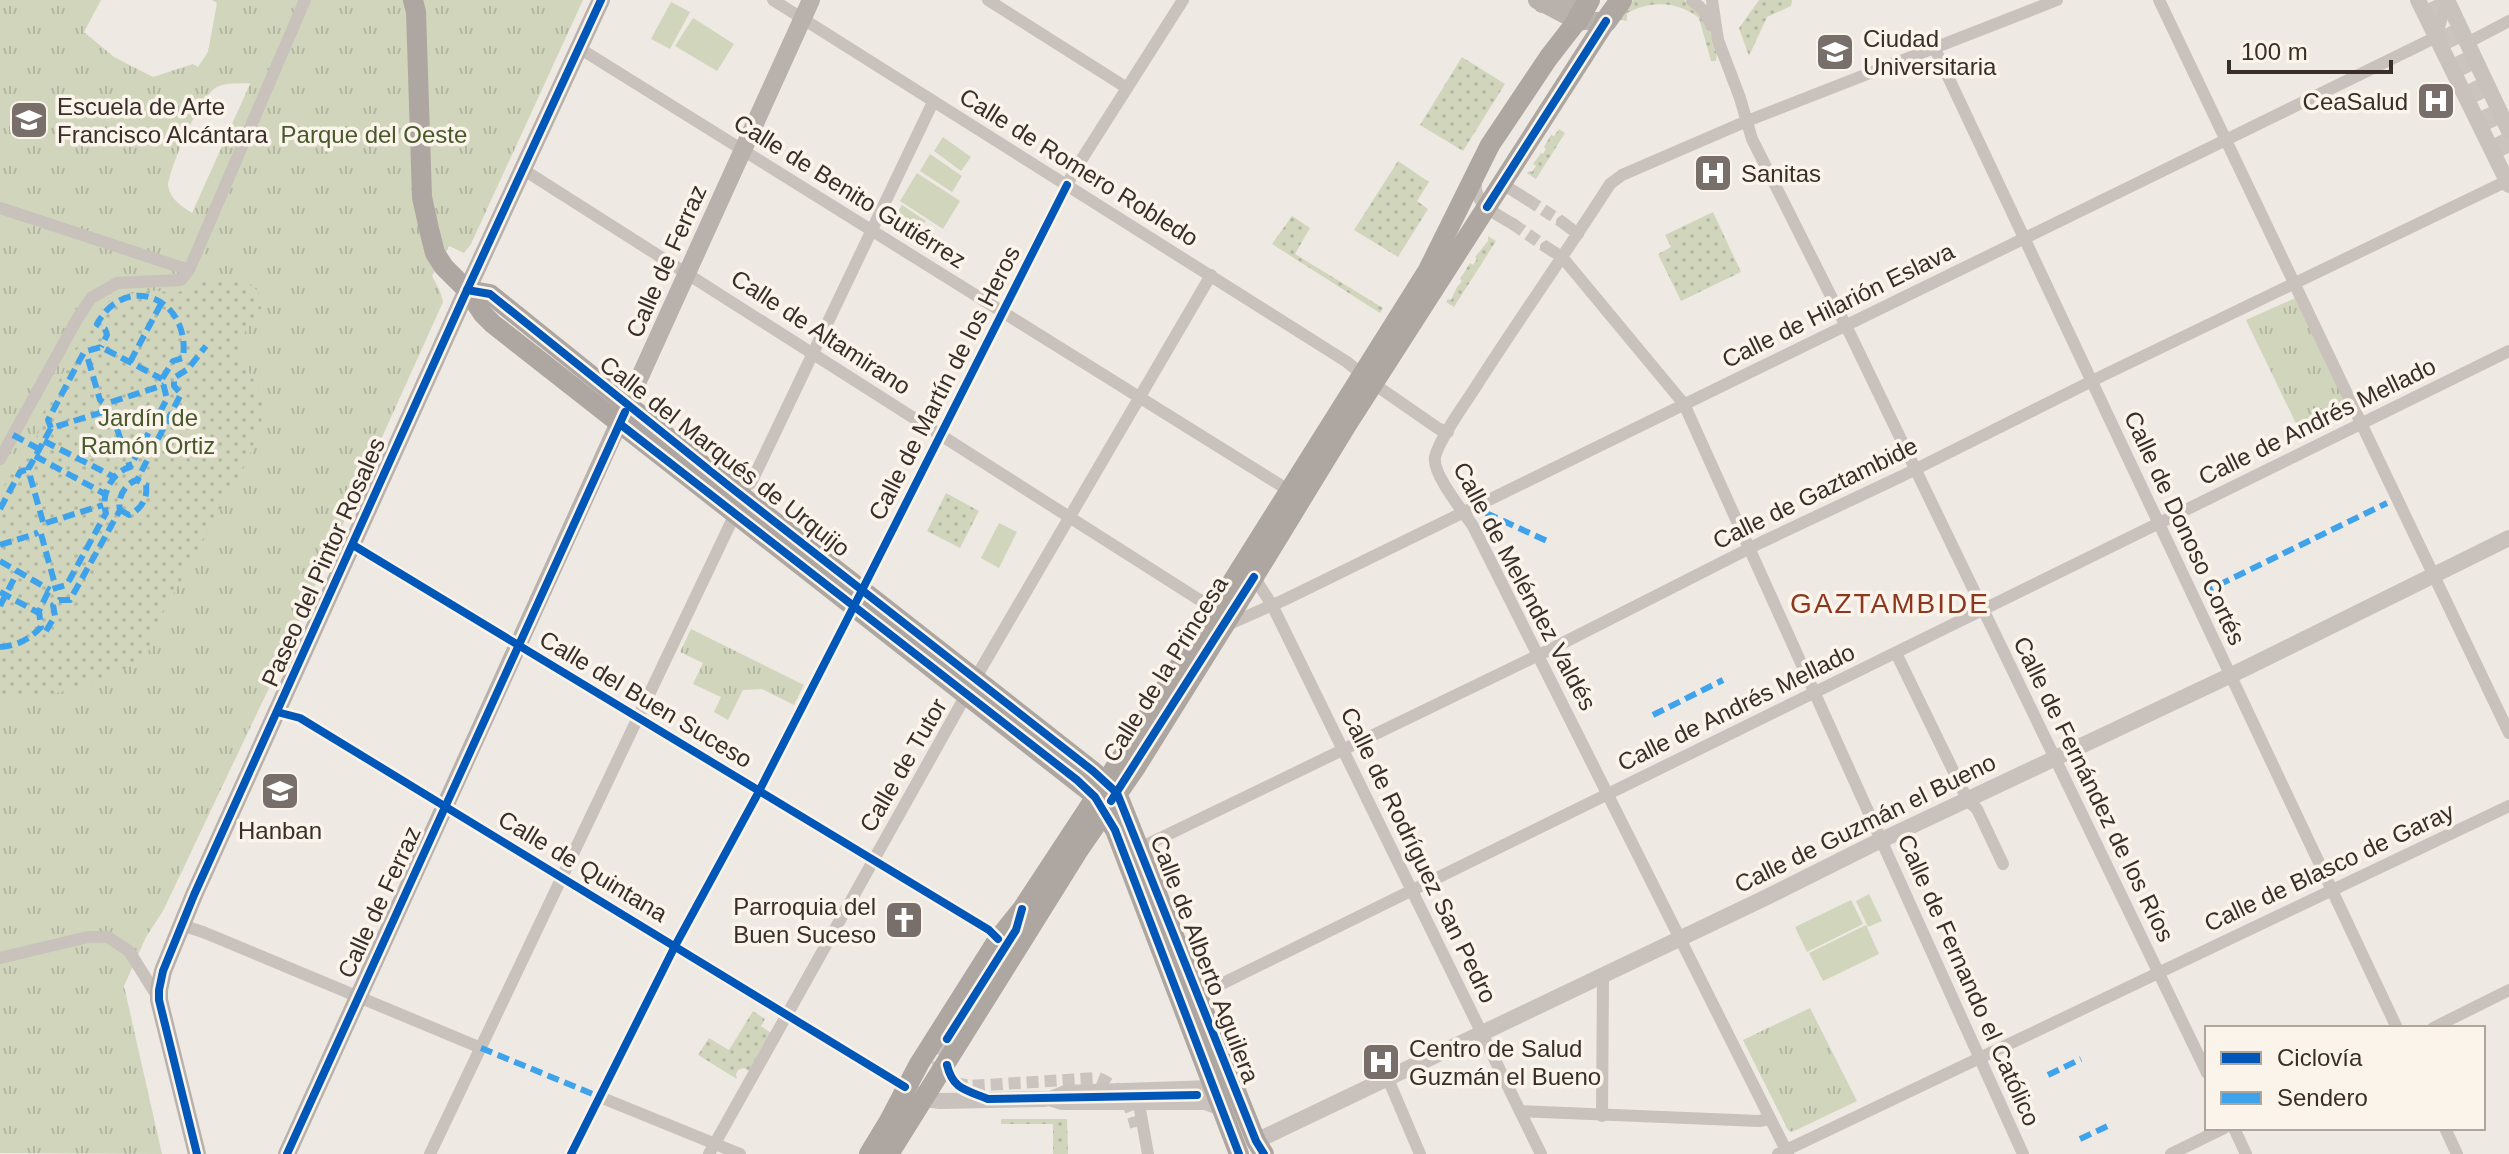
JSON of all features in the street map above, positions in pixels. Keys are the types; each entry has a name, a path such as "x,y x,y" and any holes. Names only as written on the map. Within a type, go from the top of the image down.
{"highway":[{"name":"Calle de la Princesa","path":"1606,21 1621,0"}],"main road":[{"name":"Paseo del Pintor Rosales","path":"200,1153 159,1000 163,971 467,290 601,0"},
{"name":"Calle de Ferraz","path":"287,1154 811,0"},
{"path":"1540,2 1576,4 1606,21"},
{"path":"416,4 422,197 435,253 467,290"},
{"name":"Calle de la Princesa","path":"869,1154 905,1087 998,939 1105,796 1224,626 1246,574 1367,379 1428,270 1490,145 1549,57 1576,4"},
{"name":"Calle de la Princesa","path":"1367,379 1487,207 1606,21"},
{"name":"Calle del Marqués de Urquijo","path":"467,290 490,294 735,514 858,598"},
{"name":"Calle del Marqués de Urquijo","path":"624,414 737,492 858,598 972,688 1077,780 1105,796"},
{"name":"Calle de la Princesa","path":"889,1154 947,1065 1217,605 1246,574"},
{"name":"Calle de Alberto Aguilera","path":"1105,796 1140,848 1197,996 1251,1151"},
{"name":"Calle de Alberto Aguilera","path":"1105,796 1204,1090 1231,1114 1251,1151"}],"street":[{"path":"0,459 91,298 117,283 181,280 189,270 305,0"},
{"name":"Calle de Romero Robledo","path":"773,0 1211,275 1347,362 1367,379"},
{"path":"988,0 1127,88"},
{"name":"Calle de Martín de los Heros","path":"571,1154 1067,185 1183,0"},
{"path":"1692,0 1703,10 1718,40"},
{"name":"Calle de Fernández de los Ríos","path":"1712,0 1718,40 1752,139 2205,1069"},
{"path":"1448,432 1610,184 1622,175 1747,121 2057,0"},
{"path":"2159,0 2509,733"},
{"path":"2418,0 2508,182"},
{"path":"2436,37 2447,1"},
{"path":"2447,1 2509,131"},
{"path":"2467,43 2509,21"},
{"name":"Calle de Hilarión Eslava","path":"1224,626 2436,37"},
{"name":"Calle de Donoso Cortés","path":"1934,47 2396,1026"},
{"name":"Calle de Benito Gutiérrez","path":"579,48 1295,494"},
{"path":"737,492 751,483 933,102"},
{"name":"Calle de la Princesa","path":"1487,207 1479,200 1475,187 1477,176 1491,150 1490,145"},
{"name":"Calle de Altamirano","path":"524,170 1198,599 1217,605"},
{"name":"Calle de Gaztambide","path":"1140,848 2508,182"},
{"path":"1501,183 1528,200"},
{"path":"1487,207 1513,224"},
{"path":"0,208 189,270"},
{"path":"1562,222 1578,234"},
{"name":"Calle de Fernando el Católico","path":"1546,247 1562,257 1684,404 2023,1154"},
{"name":"Calle de Tutor","path":"712,1149 972,688 1211,275"},
{"name":"Calle de Andrés Mellado","path":"1197,996 2509,351"},
{"name":"Calle de Meléndez Valdés","path":"1367,379 1439,429 1448,432 1435,457 1442,480 1464,512 1537,655 1770,1119 1784,1153"},
{"path":"430,1154 735,514"},
{"name":"Calle de Guzmán el Bueno","path":"1251,1151 1388,1079 2231,675 2509,538"},
{"name":"Calle del Buen Suceso","path":"353,545 989,930 998,939"},
{"name":"Calle de Rodríguez San Pedro","path":"1246,574 1272,605 1541,1154"},
{"path":"1896,653 1968,801 1977,809 2003,864"},
{"name":"Calle de Quintana","path":"277,712 300,718 925,1099"},
{"name":"Calle de Blasco de Garay","path":"1784,1153 2509,806"},
{"name":"Calle de la Princesa","path":"947,1039 1016,930 1022,909"},
{"path":"181,925 481,1048"},
{"path":"0,958 88,937 108,937 129,951 159,1000"},
{"path":"1602,1116 1603,976"},
{"path":"2437,1026 2509,990"},
{"path":"947,1065 957,1087 988,1099"},
{"path":"1388,1079 1420,1154"},
{"path":"1045,1099 1065,1091 1204,1090"},
{"path":"600,1097 712,1149 740,1154"},
{"path":"925,1099 1045,1099 1062,1104 1205,1104 1231,1114"},
{"path":"1139,1104 1148,1154"},
{"path":"1520,1111 1770,1119"},
{"path":"1136,1127 1141,1154"},
{"path":"2171,1154 2220,1130"},
{"path":"2235,1130 2246,1154"},
{"path":"2446,1130 2457,1154"}],"green space":[{"name":"Parque del Oeste","path":"0,0 101,0 84,32 114,57 153,77 193,64 198,67 208,52 217,3 212,0 583,0 471,244 464,253 449,246 432,276 443,302 269,688 124,986 162,1154 0,1153 0,650 53,436 0,501","holes":["250,84 192,213 173,198 168,185 187,132 203,103 217,87"]},
{"path":"1633,0 1684,0 1690,4 1708,27 1715,45 1716,61 1711,61 1699,18 1682,8 1655,4 1627,13 1627,21 1616,19"},
{"path":"1759,0 1792,0 1791,6 1767,17 1749,56 1739,28"},
{"path":"671,2 690,12 670,49 651,39"},
{"path":"693,18 734,44 717,71 675,46"},
{"path":"1462,57 1505,84 1463,151 1420,125"},
{"path":"1559,129 1565,133 1536,179 1527,173 1532,172 1536,166 1533,164 1543,154 1551,135 1554,136"},
{"path":"943,137 971,157 961,171 934,151"},
{"path":"930,154 962,176 952,192 920,171"},
{"path":"1398,161 1429,182 1417,201 1428,209 1398,257 1354,230"},
{"path":"917,173 960,201 943,229 900,201"},
{"path":"902,205 926,221 918,232 894,217"},
{"path":"1713,212 1741,272 1681,301 1658,254 1671,247 1665,235"},
{"path":"1292,216 1310,228 1295,254 1383,308 1380,313 1272,244"},
{"path":"1488,236 1496,241 1454,307 1446,302 1451,300 1462,281 1460,279 1470,263 1473,265 1477,259 1475,257 1488,241"},
{"name":"Jardín de Ramón Ortiz","path":"205,279 251,284 264,298 260,311 238,344 243,362 266,401 248,460 163,613 145,660 93,682 56,693 0,696 0,493 18,459 26,457 39,432 37,425 81,339 101,309 110,300 124,294 179,292"},
{"path":"2300,296 2355,411 2303,438 2246,320"},
{"path":"946,493 979,511 960,548 927,531"},
{"path":"999,523 1017,532 999,568 981,558"},
{"path":"691,629 804,685 794,705 762,689 743,690 728,720 714,712 721,697 693,684 703,663 680,652"},
{"path":"1869,894 1882,921 1868,927 1856,901"},
{"path":"1851,900 1863,924 1807,952 1795,927"},
{"path":"1866,925 1879,954 1823,981 1809,953"},
{"path":"1810,1008 1857,1101 1792,1132 1788,1130 1743,1040"},
{"path":"753,1011 765,1019 761,1026 771,1033 749,1071 744,1068 738,1070 737,1079 698,1055 709,1038 729,1050"},
{"path":"1001,1119 1067,1119 1068,1154 1053,1154 1053,1124 1001,1124"}],"tunnel":[{"path":"2435,0 2509,155"},
{"path":"1528,200 1562,222"},
{"path":"1513,224 1546,247"},
{"path":"941,1072 937,1059 947,1039"},
{"path":"955,1083 970,1086 1098,1078 1113,1086 1123,1097 1136,1127"},
{"path":"1197,1095 1221,1105"}],"marked path":[{"path":"0,647 23,641 41,627 39,611 49,590 66,585 70,579 106,513 105,499 109,485 118,474 130,467 167,399 162,379 173,361 183,358 183,337 177,320 167,307 154,299 139,296 124,299 109,308 97,324 105,329 107,335 101,347"},
{"path":"130,362 162,302"},
{"path":"46,631 55,616 53,605 59,600 70,600 120,510 123,492 137,480 181,394 174,386 174,378 188,369 206,346"},
{"path":"51,428 48,420 84,352 101,347 162,379"},
{"path":"88,359 103,402"},
{"path":"111,402 164,385"},
{"path":"43,522 28,469 51,428 102,410"},
{"path":"111,411 130,467"},
{"path":"13,435 39,449"},
{"path":"44,441 114,477"},
{"path":"35,456 105,494"},
{"path":"0,509 20,472 28,469"},
{"path":"120,510 129,515 143,503 146,485 137,480"},
{"path":"2202,593 2387,503"},
{"path":"46,523 103,505"},
{"path":"1486,513 1549,542"},
{"path":"0,545 38,532"},
{"path":"41,534 56,588"},
{"path":"0,561 50,590"},
{"path":"0,606 18,571"},
{"path":"0,592 39,613"},
{"path":"1653,715 1723,680"},
{"path":"481,1048 600,1097"},
{"path":"2048,1075 2081,1059"},
{"path":"2080,1139 2112,1124"}],"cycle path":[{"path":"197,1154 159,1000 163,971 194,895 601,0"},
{"path":"1487,207 1606,21"},
{"path":"571,1154 1067,185"},
{"path":"467,290 490,294 1117,793 1256,1141 1264,1154"},
{"path":"287,1154 625,412"},
{"path":"620,424 1095,797 1115,830 1239,1154"},
{"path":"353,545 989,930 998,939"},
{"path":"1111,801 1254,577"},
{"path":"277,712 300,718 905,1087"},
{"path":"947,1039 1016,930 1022,909"},
{"path":"947,1065 957,1084 988,1099 1197,1095"}],"place":[{"name":"Ciudad Universitaria","path":"1835,52"},
{"name":"CeaSalud","path":"2436,101"},
{"name":"Escuela de Arte Francisco Alcántara","path":"29,120"},
{"name":"Sanitas","path":"1713,173"},
{"name":"Hanban","path":"280,791"},
{"name":"Parroquia del Buen Suceso","path":"904,920"},
{"name":"Centro de Salud Guzmán el Bueno","path":"1381,1062"}],"district":[{"name":"GAZTAMBIDE","path":"1890,603"}]}
